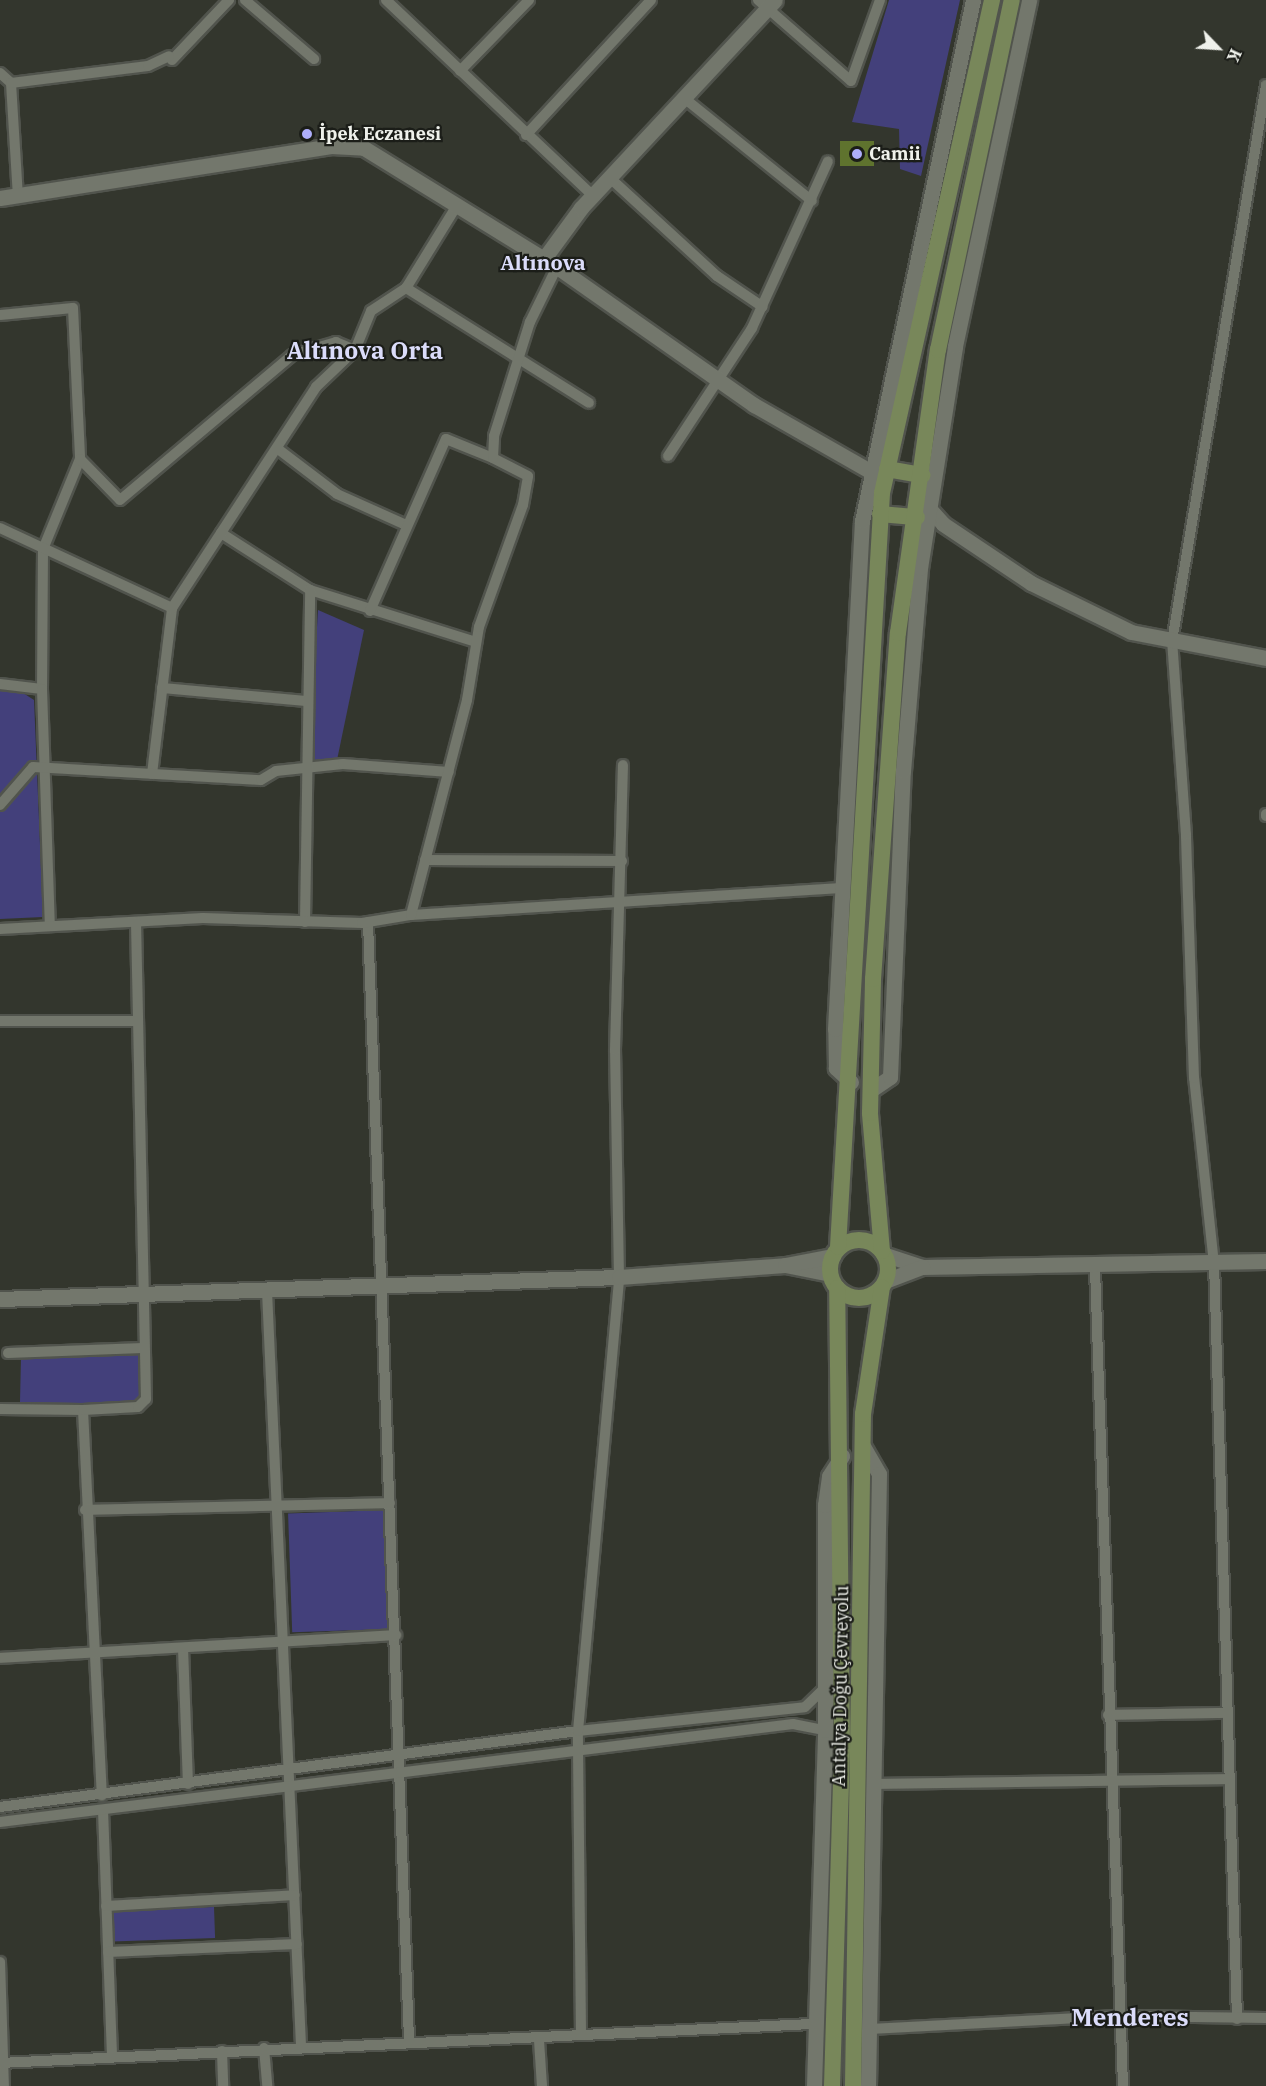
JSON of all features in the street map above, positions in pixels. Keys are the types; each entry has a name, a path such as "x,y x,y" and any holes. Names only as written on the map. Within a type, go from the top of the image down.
{"main road":[{"path":"992,0 882,474 851,1082 834,1281 860,1298 884,1284 871,1090 888,741 922,509 922,475 938,350 1012,0"},
{"path":"882,474 922,475"},
{"path":"880,514 922,509"},
{"path":"836,1252 865,1241 882,1252"},
{"name":"Antalya Doğu Çevreyolu","path":"832,2086 842,1748 842,1456 834,1281"},
{"name":"Antalya Doğu Çevreyolu","path":"854,2086 863,1446 884,1284"}],"street":[{"path":"11,83 148,66 171,58 230,0"},
{"path":"245,0 314,59"},
{"path":"386,0 593,196"},
{"path":"460,71 529,0"},
{"path":"526,135 651,0"},
{"path":"543,260 593,196 684,98 767,3 851,81 880,0"},
{"path":"851,1082 836,1068 842,888 862,522 882,474 973,0"},
{"path":"1029,0 922,509 1031,583 1131,632 1266,658"},
{"path":"0,73 11,83 18,196"},
{"path":"1237,2019 1215,1264 1194,1078 1186,835 1172,641 1265,103 1266,85"},
{"path":"684,98 812,201"},
{"path":"0,198 331,146 364,148 456,207 557,267 719,380 882,474"},
{"path":"668,456 719,380 763,307 828,161"},
{"path":"610,178 717,276 763,307"},
{"path":"152,774 172,608 278,449 316,387 355,350 371,311 406,288 456,207"},
{"path":"493,458 518,355 557,267"},
{"path":"406,288 518,355 590,402"},
{"path":"0,315 73,308 80,459 43,549 42,689 50,926"},
{"path":"80,459 120,500 292,355 336,342 355,350"},
{"path":"370,611 406,525 446,439 493,458 528,476 514,542 477,642 449,772 411,915"},
{"path":"278,449 337,494 406,525"},
{"path":"0,528 172,608"},
{"path":"221,533 310,590 370,611 477,642"},
{"path":"304,922 304,768 310,590"},
{"path":"0,684 42,689"},
{"path":"162,688 306,701"},
{"path":"0,805 33,767 45,770 261,780 304,768 343,764 449,772"},
{"path":"581,2034 578,1731 620,1277 615,1050 622,903 623,765"},
{"path":"425,860 622,861"},
{"path":"0,928 136,922 368,922 411,915 842,888"},
{"path":"0,1408 83,1410 144,1404 136,922"},
{"path":"368,922 396,1635 409,2042"},
{"path":"0,1021 137,1021"},
{"path":"0,1299 382,1288 620,1277 785,1265 836,1252"},
{"path":"882,1252 922,1267 1095,1268 1266,1261"},
{"path":"785,1265 834,1281"},
{"path":"884,1284 922,1267"},
{"path":"1095,1268 1108,1715 1122,2016 1123,2086"},
{"path":"267,1291 301,2045"},
{"path":"8,1353 143,1348"},
{"path":"83,1410 85,1510 102,1796"},
{"path":"863,1446 879,1474 876,1784 868,2086"},
{"path":"814,2086 813,2024 826,1687 825,1505 829,1476 842,1456"},
{"path":"85,1510 390,1503"},
{"path":"0,1658 95,1655 284,1640 396,1635"},
{"path":"183,1648 188,1784"},
{"path":"0,1807 102,1796 578,1731 805,1707 826,1687"},
{"path":"1108,1715 1227,1713"},
{"path":"0,1822 793,1724 825,1730"},
{"path":"876,1784 1230,1779"},
{"path":"103,1810 112,2056"},
{"path":"106,1906 295,1895"},
{"path":"108,1952 297,1944"},
{"path":"0,1962 1,2063 4,2086"},
{"path":"870,2029 1122,2016 1266,2018"},
{"path":"1,2063 301,2045 538,2040 581,2034 813,2024"},
{"path":"538,2040 542,2086"},
{"path":"264,2048 267,2086"},
{"path":"222,2051 223,2086"}],"shaded area":[{"path":"889,0 960,0 921,176 900,169 899,129 852,122"},
{"path":"318,610 364,630 337,760 313,764 309,761"},
{"path":"0,690 20,691 34,700 43,917 0,919"},
{"path":"139,1353 141,1403 23,1406 20,1402 21,1357"},
{"path":"386,1510 390,1629 292,1632 288,1513"},
{"path":"214,1907 215,1938 112,1942 111,1911"}],"building":[{"name":"Camii","path":"840,141 874,141 874,166 840,166"}],"place":[{"name":"İpek Eczanesi","path":"307,134"},
{"name":"Camii","path":"857,154"}],"district":[{"name":"Altınova","path":"543,262"},
{"name":"Altınova Orta","path":"365,351"},
{"name":"Menderes","path":"1130,2018"}]}
